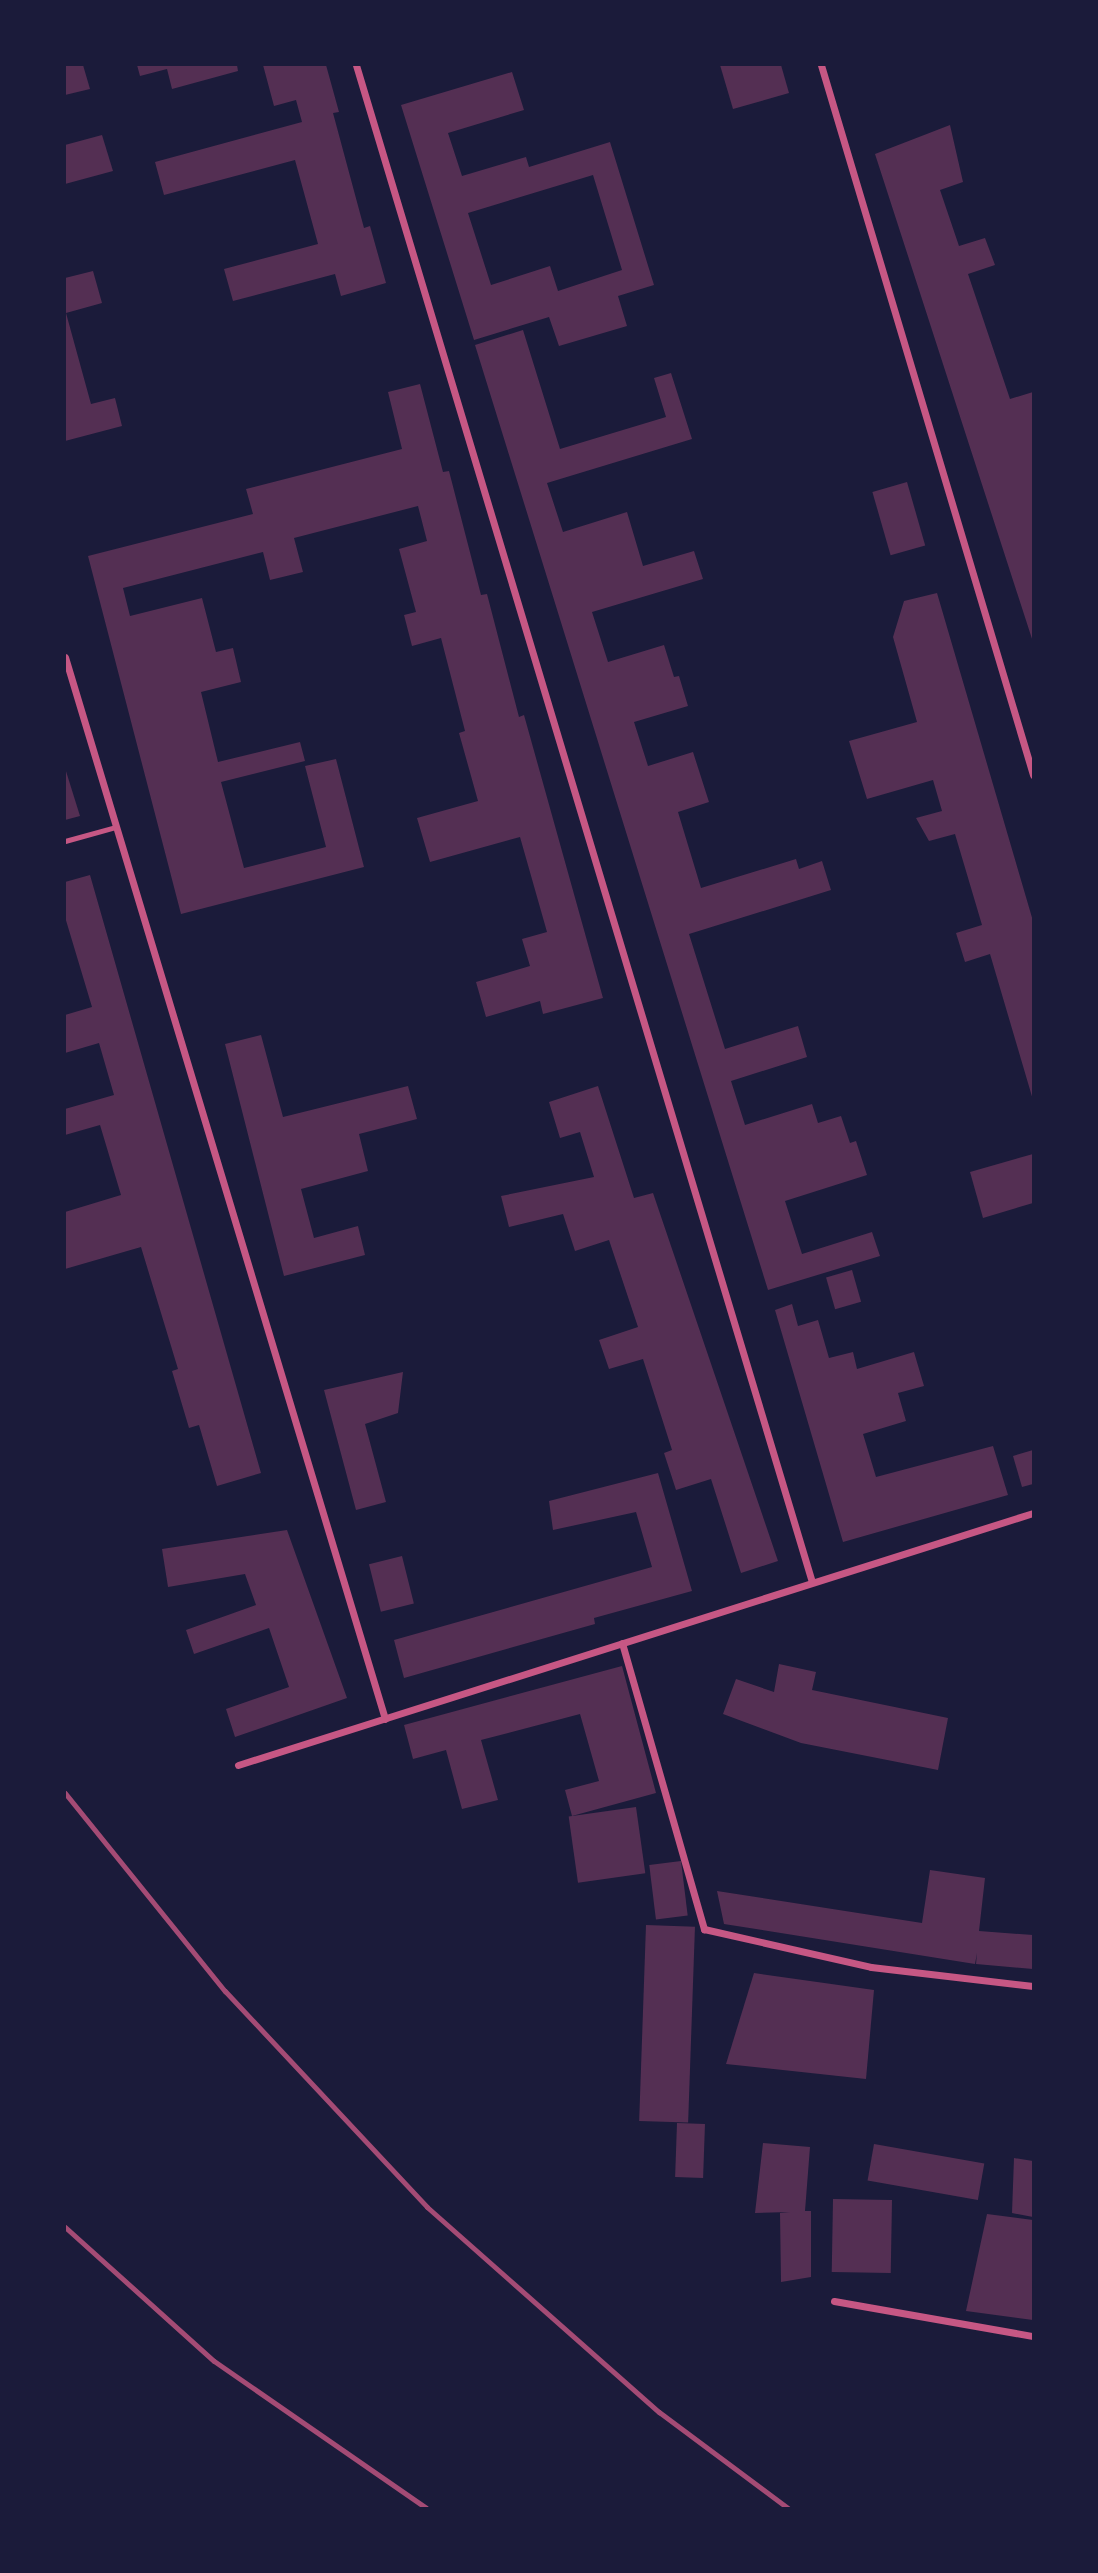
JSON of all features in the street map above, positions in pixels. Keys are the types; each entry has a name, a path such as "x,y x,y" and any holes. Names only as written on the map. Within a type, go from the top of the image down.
{"street":[{"path":"356,65 812,1582"},
{"path":"821,65 1033,775"},
{"path":"65,657 384,1719"},
{"path":"238,1765 1033,1513"},
{"path":"622,1643 704,1929 871,1967 1033,1986"},
{"path":"834,2301 1033,2336"}],"lane":[{"path":"65,841 116,827"}],"building":[{"path":"65,65 83,65 90,89 65,95"},
{"path":"137,65 237,65 238,71 172,89 167,69 140,76"},
{"path":"263,65 326,65 339,112 333,113 364,228 370,226 386,283 341,296 335,274 233,301 224,269 318,244 295,160 164,195 155,162 302,122 296,100 274,106"},
{"path":"720,65 781,65 789,93 733,109"},
{"path":"512,72 524,110 448,133 462,176 526,157 529,167 610,142 654,285 618,296 627,326 559,346 549,317 474,340 401,105","holes":["593,175 622,270 558,291 550,266 491,285 468,213"]},
{"path":"950,125 963,182 940,190 959,246 985,238 995,265 968,274 1010,399 1033,392 1033,642 875,154"},
{"path":"102,135 113,171 65,184 65,145"},
{"path":"93,271 102,303 66,313 91,404 115,398 122,426 65,441 65,278"},
{"path":"523,330 560,449 666,417 654,378 671,373 692,439 547,483 563,532 627,512 643,566 694,551 703,579 592,612 608,662 664,645 674,677 679,676 688,706 634,722 648,766 693,752 709,802 678,812 701,888 796,859 799,869 822,861 831,890 689,934 725,1049 798,1026 807,1057 731,1081 745,1125 812,1104 818,1123 841,1116 850,1143 856,1141 867,1175 785,1201 802,1254 872,1232 880,1256 768,1290 475,345"},
{"path":"420,384 443,472 449,471 481,595 487,594 519,717 524,715 603,998 543,1014 540,1001 486,1017 476,982 530,966 522,939 547,932 520,837 430,862 417,818 478,801 459,733 465,731 441,638 412,646 404,615 416,612 399,549 427,541 418,506 294,538 303,572 270,580 263,552 123,588 130,616 202,598 216,652 233,648 241,682 201,692 218,762 300,742 305,761 221,782 244,868 326,847 305,766 336,759 364,867 181,914 88,556 253,514 246,489 402,449 388,392"},
{"path":"907,482 925,545 891,555 872,492"},
{"path":"937,593 1033,921 1033,1100 990,954 965,962 956,933 982,925 955,834 929,841 916,818 942,811 933,780 867,799 849,741 917,722 893,637 904,601"},
{"path":"65,768 80,816 65,820"},
{"path":"90,875 261,1473 217,1486 199,1425 189,1428 172,1371 178,1369 141,1247 65,1269 65,1212 121,1195 100,1125 65,1135 65,1109 114,1095 99,1043 65,1053 65,1015 92,1007 65,917 65,882"},
{"path":"261,1035 283,1117 408,1086 417,1119 359,1134 368,1171 301,1189 314,1238 358,1226 365,1255 284,1276 225,1044"},
{"path":"598,1086 634,1198 653,1193 778,1561 741,1573 711,1479 676,1490 664,1453 672,1450 643,1359 609,1369 599,1340 638,1327 609,1240 575,1251 563,1214 509,1227 501,1196 594,1177 580,1132 560,1138 549,1102"},
{"path":"1033,1154 1033,1203 983,1218 970,1172"},
{"path":"852,1270 861,1302 835,1309 826,1277"},
{"path":"792,1304 798,1326 818,1320 829,1358 853,1352 857,1369 914,1352 924,1386 898,1393 906,1421 863,1434 876,1477 993,1446 1008,1495 843,1542 775,1310"},
{"path":"403,1372 398,1413 365,1424 386,1502 356,1510 324,1390"},
{"path":"1033,1450 1033,1484 1022,1487 1013,1456"},
{"path":"658,1473 692,1591 594,1618 595,1624 404,1678 394,1640 652,1567 636,1512 553,1530 549,1501"},
{"path":"287,1530 347,1698 235,1737 226,1709 289,1687 269,1628 194,1654 186,1630 256,1605 245,1574 168,1587 162,1549"},
{"path":"402,1556 414,1604 381,1612 369,1564"},
{"path":"779,1664 816,1672 812,1690 948,1718 938,1770 801,1743 723,1714 736,1679 774,1692"},
{"path":"622,1666 656,1793 572,1816 565,1790 599,1781 580,1714 481,1740 498,1800 462,1809 446,1750 413,1759 404,1725"},
{"path":"636,1807 645,1873 578,1883 569,1816"},
{"path":"681,1861 688,1916 656,1919 649,1865"},
{"path":"930,1870 985,1878 979,1931 1033,1935 1033,1969 976,1964 977,1953 975,1964 724,1924 717,1891 922,1923"},
{"path":"646,1925 695,1927 688,2123 639,2121"},
{"path":"754,1973 874,1990 866,2079 726,2064"},
{"path":"677,2123 705,2124 703,2178 675,2177"},
{"path":"763,2143 810,2147 805,2211 811,2211 811,2277 781,2282 780,2213 790,2212 755,2213"},
{"path":"874,2144 984,2163 978,2200 868,2180"},
{"path":"1014,2158 1033,2161 1033,2217 1012,2213"},
{"path":"833,2199 892,2200 891,2273 832,2272"},
{"path":"987,2214 1033,2220 1033,2320 966,2311"}],"railway":[{"path":"65,1793 225,1991 427,2207 659,2412 788,2508"},
{"path":"65,2227 214,2361 426,2508"}]}
